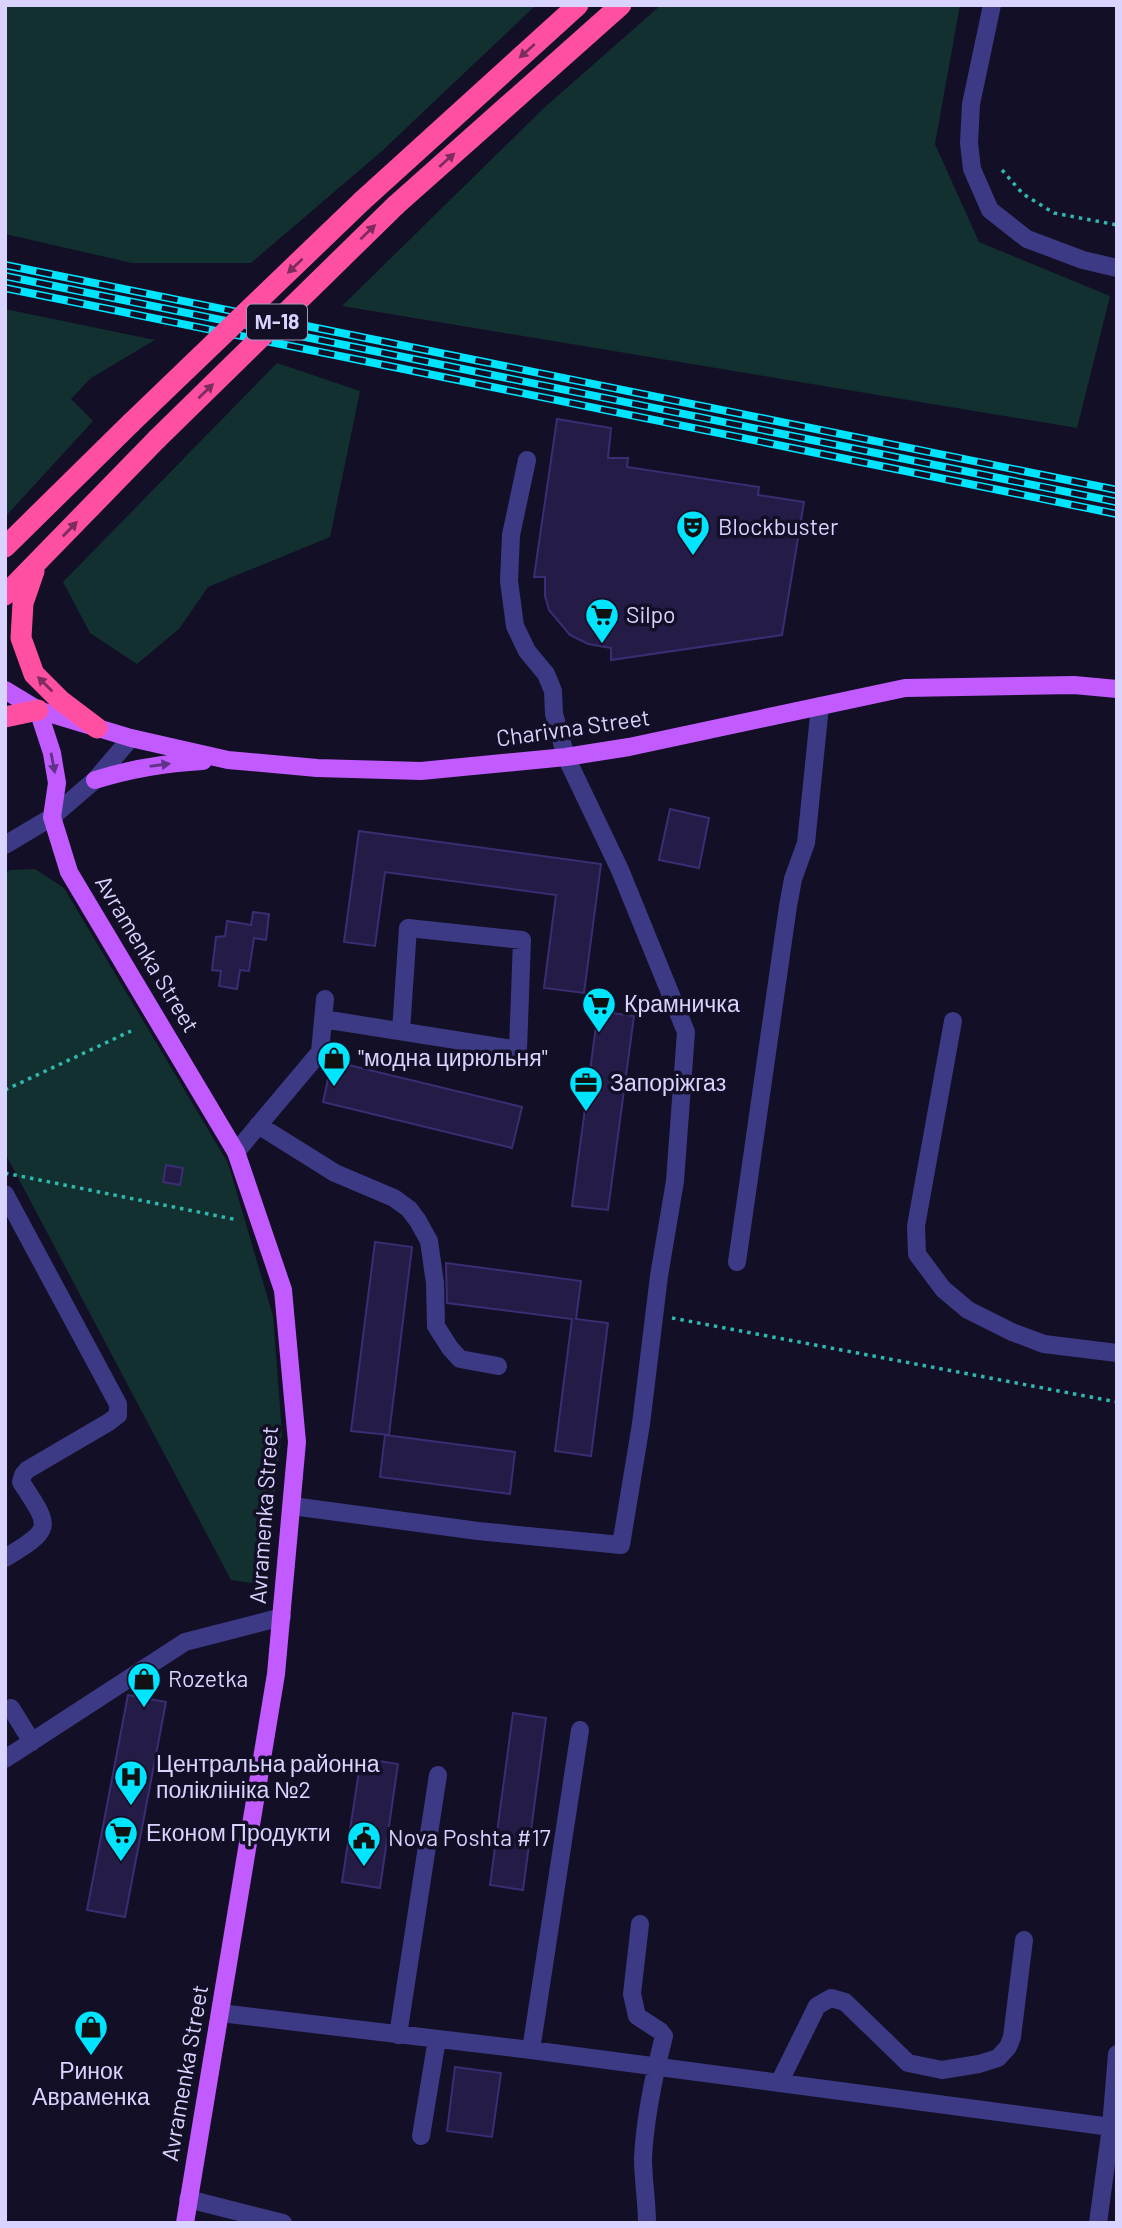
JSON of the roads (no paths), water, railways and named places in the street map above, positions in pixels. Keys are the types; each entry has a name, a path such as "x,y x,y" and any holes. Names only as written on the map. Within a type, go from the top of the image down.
{"highway":[{"name":"М-18","path":"5,547 362,201 578,5"},
{"name":"М-18","path":"5,595 157,439 396,205 621,5"},
{"path":"36,564 23,603 21,638 34,674 60,700 97,728"},
{"path":"5,717 38,710"}],"main road":[{"name":"Charivna Street","path":"5,690 38,710 131,738 228,760 317,768 421,771 566,757 629,747 905,688 1074,685 1117,689"},
{"path":"38,710 52,753 57,783 52,817"},
{"path":"95,780 163,764 228,760"},
{"name":"Avramenka Street","path":"52,817 69,872 236,1152 283,1290 298,1443 276,1674 185,2223"}],"street":[{"path":"992,5 971,104 969,143 972,169 990,210 1027,239 1083,260 1117,268"},
{"path":"292,1506 478,1531 621,1545 675,1181 686,1032 620,870 566,757 554,714 553,691 546,674 527,651 515,626 509,581 511,535 527,460"},
{"path":"737,1262 788,906 793,879 806,843 820,706"},
{"path":"5,845 52,817 95,780 131,738"},
{"path":"323,1019 518,1050 522,940 408,928 401,1031"},
{"path":"236,1152 320,1052 325,999"},
{"path":"953,1021 916,1226 917,1254 943,1289 968,1310 1012,1332 1044,1344 1117,1353"},
{"path":"258,1125 335,1173 394,1198 409,1209 429,1241 435,1283 436,1326 450,1349 460,1359 498,1366"},
{"path":"5,1194 118,1404 118,1415 109,1422 27,1470 23,1475 21,1482 42,1515 43,1529 35,1540 5,1558"},
{"path":"5,1759 185,1642 282,1617"},
{"path":"11,1708 32,1742"},
{"path":"531,2050 580,1730"},
{"path":"398,2035 438,1775"},
{"path":"640,1923 632,1994 637,2016 664,2036 655,2067 643,2157 647,2223"},
{"path":"779,2083 817,2006 831,1998 845,2002 908,2063 942,2070 998,2058 1008,2047 1012,2037 1024,1940"},
{"path":"220,2013 531,2050 1111,2127"},
{"path":"422,2136 437,2039"},
{"path":"1098,2223 1111,2127 1116,2063"},
{"path":"188,2199 283,2223"}],"railway":[{"path":"5,265 1117,490"},
{"path":"5,276 1117,502"},
{"path":"5,288 1117,514"}],"place":[{"name":"Blockbuster","path":"693,557"},
{"name":"Silpo","path":"602,645"},
{"name":"Крамничка","path":"599,1034"},
{"name":"\"модна цирюльня\"","path":"334,1088"},
{"name":"Запоріжгаз","path":"586,1113"},
{"name":"Rozetka","path":"144,1709"},
{"name":"Центральна районна поліклініка №2","path":"131,1807"},
{"name":"Економ Продукти","path":"121,1863"},
{"name":"Nova Poshta #17","path":"364,1868"},
{"name":"Ринок Авраменка","path":"91,2057"}]}
